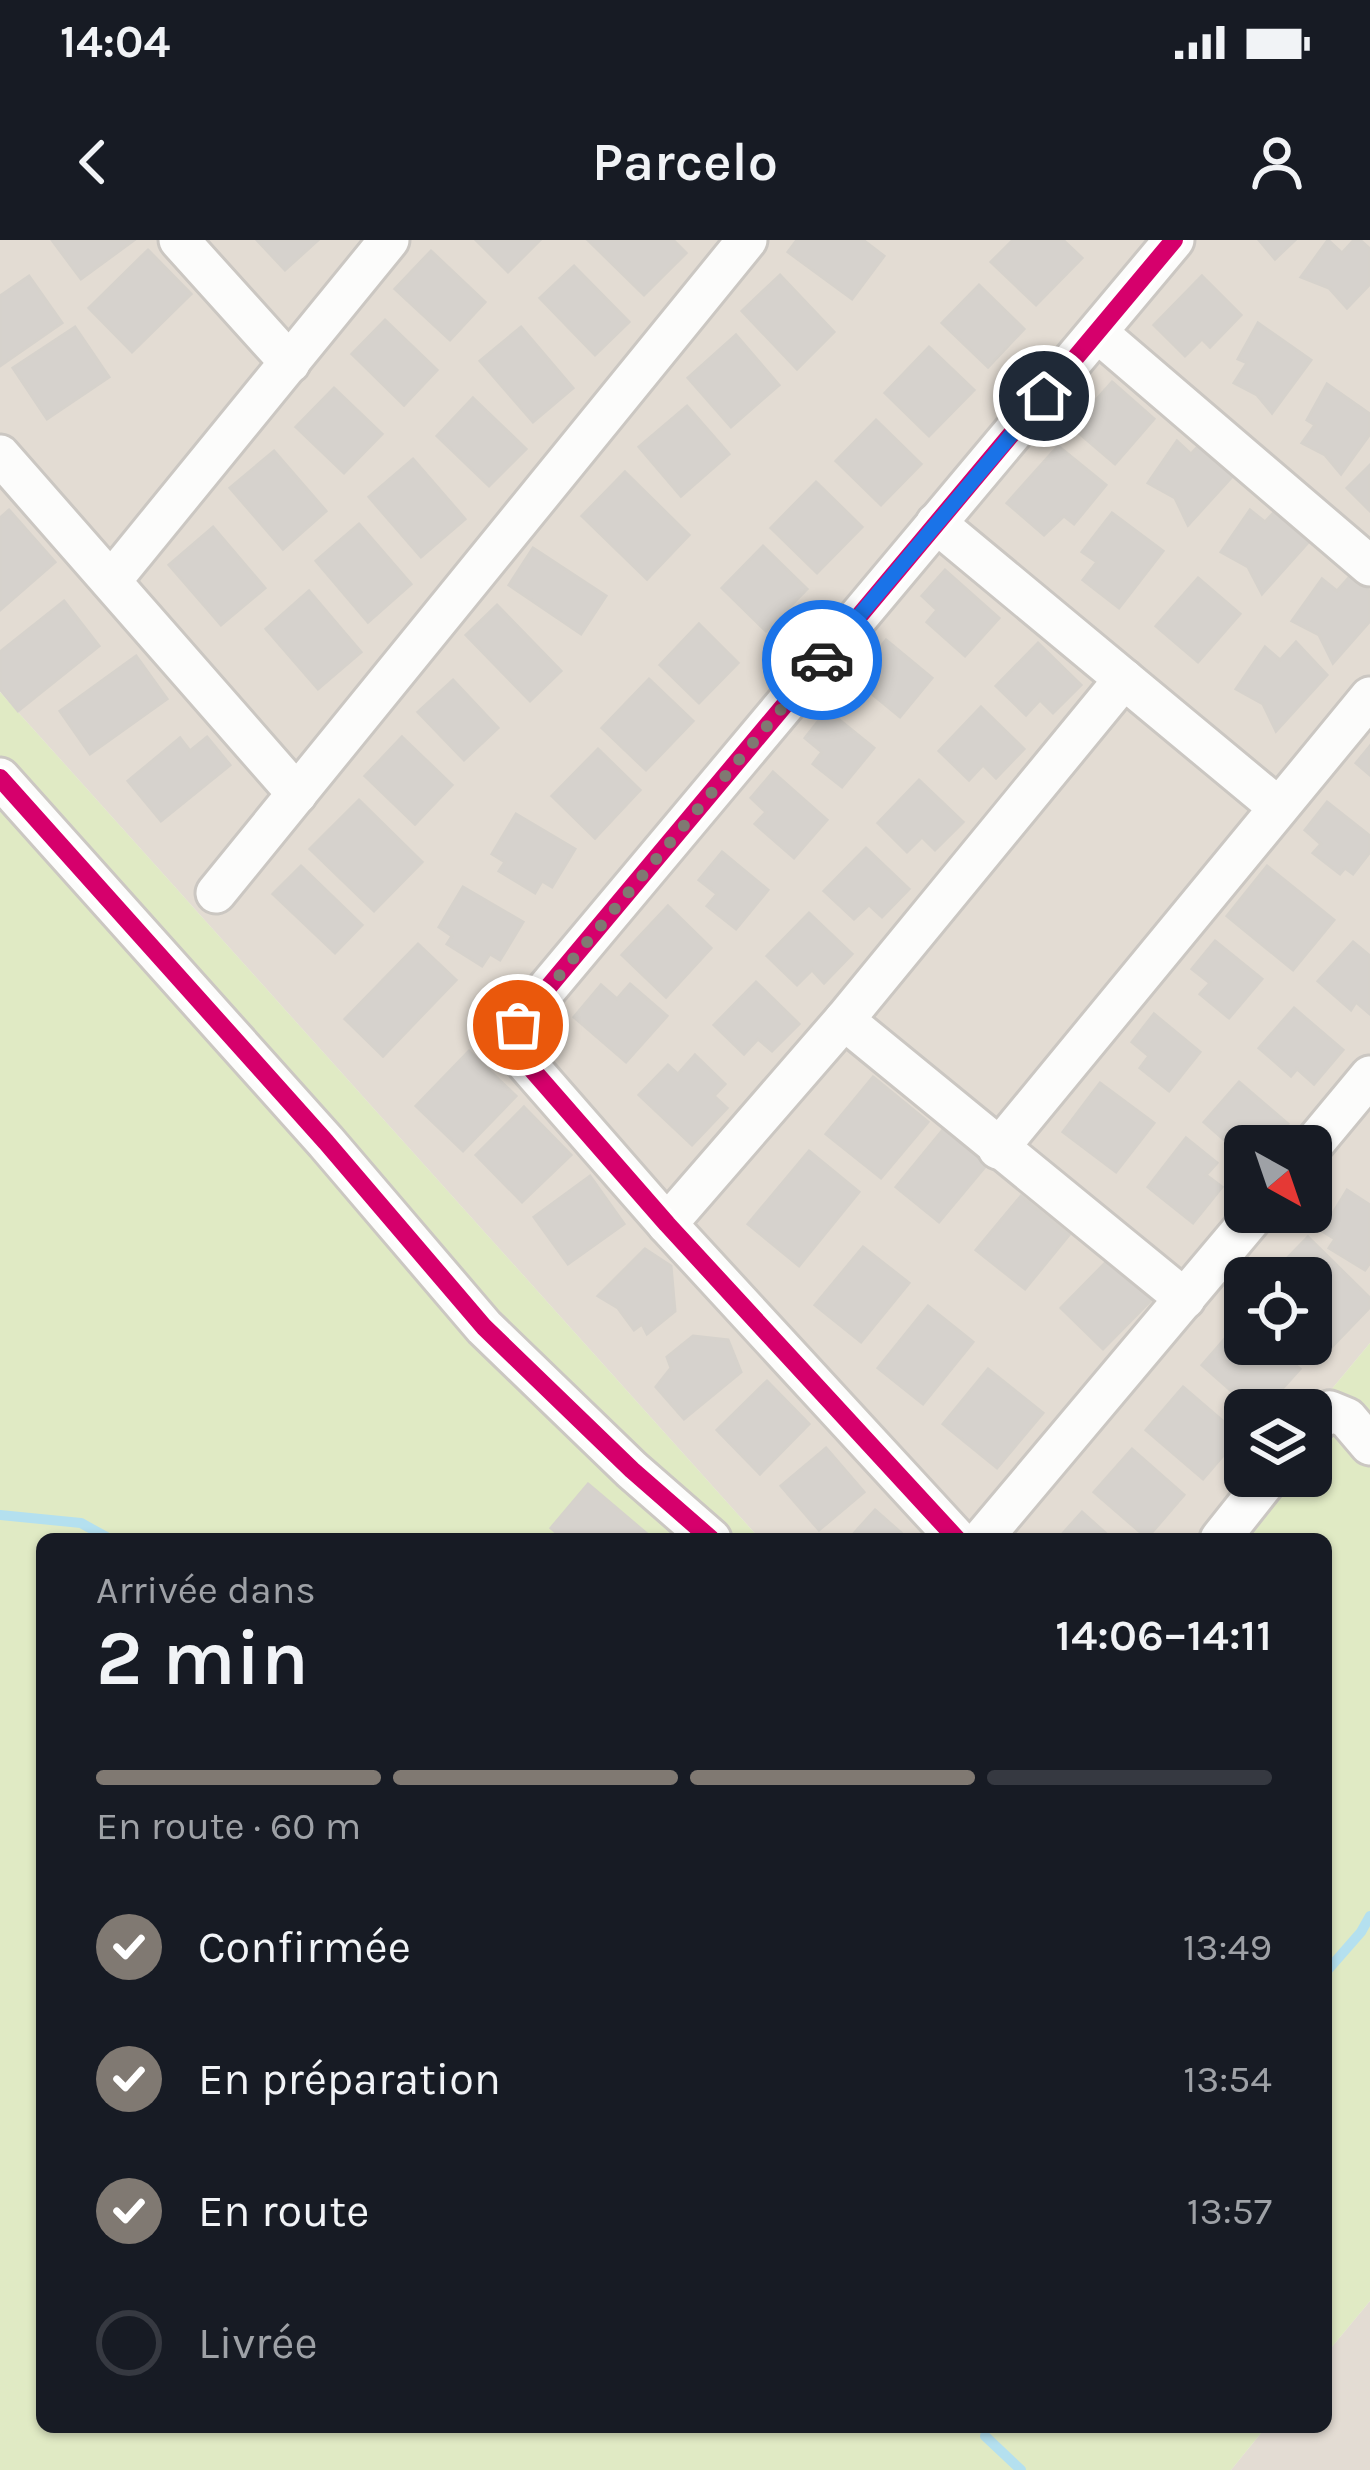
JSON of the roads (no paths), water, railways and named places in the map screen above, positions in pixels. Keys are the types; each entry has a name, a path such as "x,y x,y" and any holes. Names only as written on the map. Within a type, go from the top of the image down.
{"street":[{"path":"179,240 290,363"},
{"path":"111,581 389,240"},
{"path":"216,893 747,240"},
{"path":"951,1533 667,1224 515,1050 513,1036 530,1009 1174,240"},
{"path":"1098,333 1370,566"},
{"path":"0,455 297,794"},
{"path":"936,523 1278,807"},
{"path":"667,1224 844,1020 1124,679"},
{"path":"998,1149 1370,697"},
{"path":"0,778 326,1142 484,1327 704,1533"},
{"path":"844,1020 1185,1299"},
{"path":"1329,1125 1370,1076"},
{"path":"987,1533 1240,1233"},
{"path":"1332,1412 1346,1418 1370,1445"},
{"path":"1225,1533 1253,1497"}],"waterway":[{"path":"0,1515 81,1523 99,1533"},
{"path":"1332,1965 1370,1916"},
{"path":"985,2436 1021,2470"}]}
